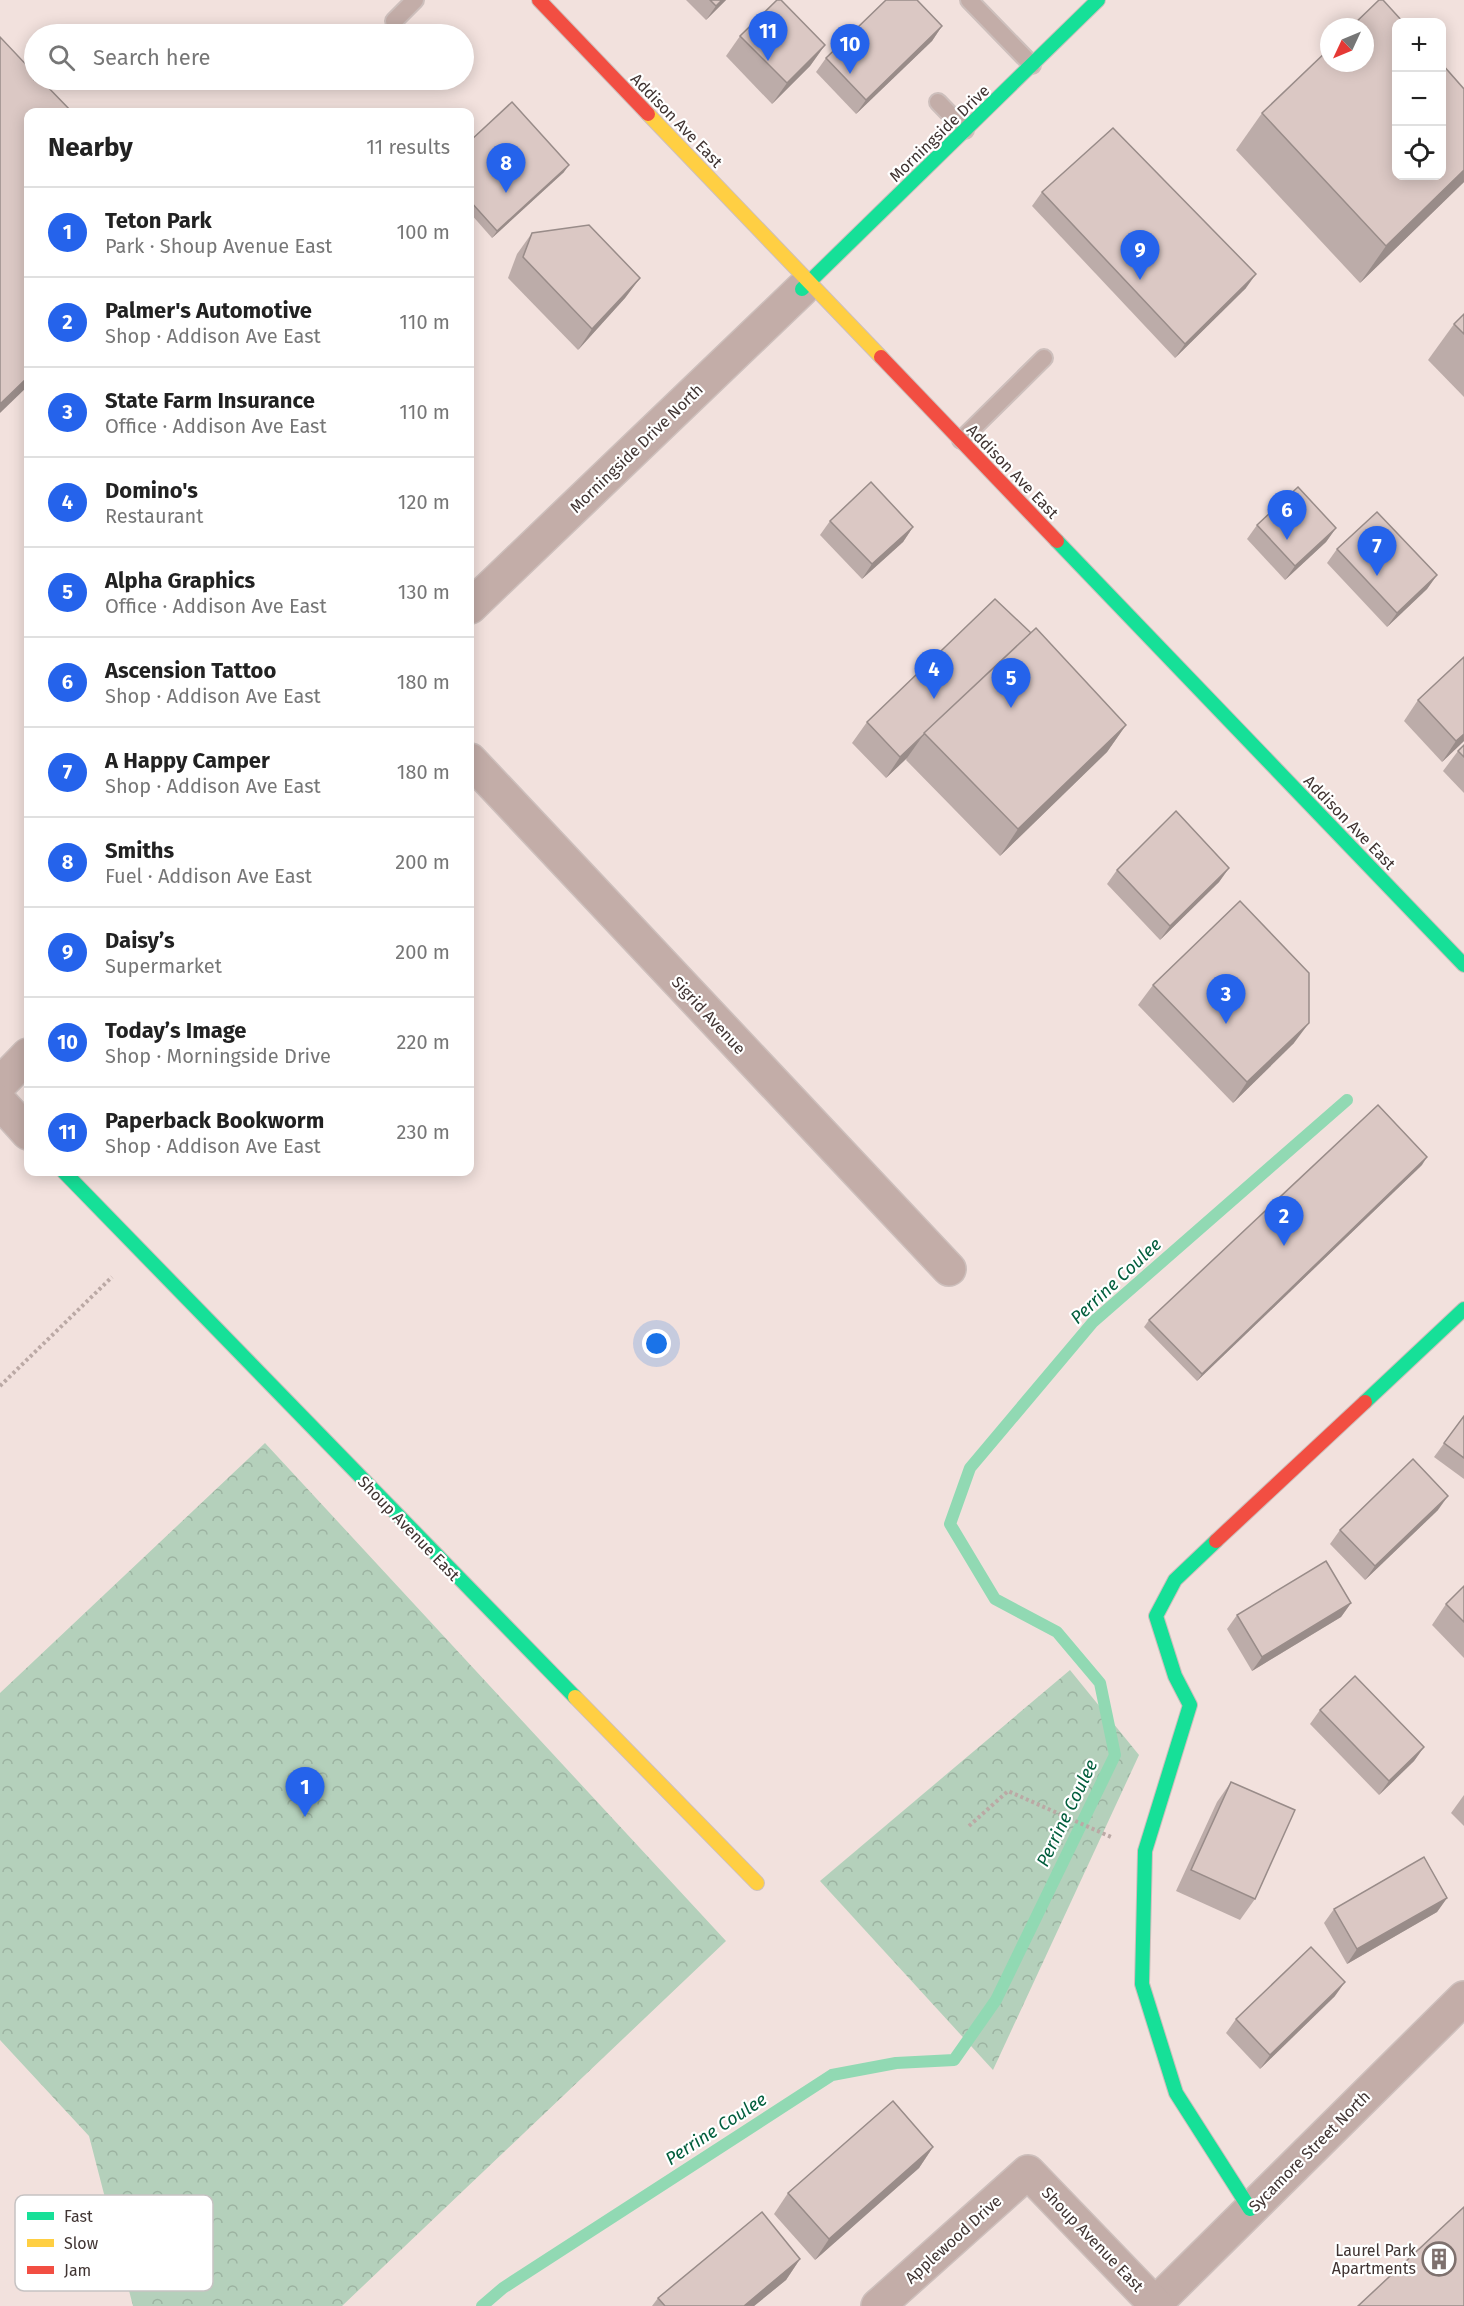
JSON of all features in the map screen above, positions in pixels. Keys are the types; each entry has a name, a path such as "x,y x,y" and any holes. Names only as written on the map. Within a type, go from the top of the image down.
{"street":[{"name":"Addison Ave East","path":"539,0 806,285 961,440 1464,965"},
{"name":"Morningside Drive","path":"806,285 1098,0"},
{"name":"Morningside Drive North","path":"474,603 806,285"},
{"name":"Sigrid Avenue","path":"474,764 949,1269"},
{"path":"0,1084 24,1059"},
{"path":"0,1102 24,1129"},
{"name":"Shoup Avenue East","path":"68,1176 139,1252 757,1882"},
{"path":"1250,2209 1176,2093 1142,1984 1145,1851 1190,1705 1175,1676 1156,1616 1175,1580 1464,1309"},
{"name":"Sycamore Street North","path":"1156,2305 1250,2209 1459,2012"},
{"name":"Shoup Avenue East","path":"1028,2172 1156,2305"},
{"name":"Applewood Drive","path":"878,2306 1028,2172"}],"lane":[{"path":"394,21 415,0"},
{"path":"969,0 1032,65"},
{"path":"938,102 965,130"},
{"path":"961,440 1044,358"}],"path":[{"path":"0,1386 139,1252"},
{"path":"969,1826 1008,1791 1145,1851"}],"green space":[{"path":"265,1443 726,1941 342,2306 133,2306 129,2291 213,2291 213,2195 104,2195 89,2136 0,2040 0,1693"},
{"path":"1070,1670 1139,1755 993,2070 820,1881"}],"building":[{"path":"710,0 722,0 716,6"},
{"path":"777,0 781,0 825,45 787,83 740,36"},
{"path":"886,0 917,0 942,26 866,100 826,58"},
{"path":"1379,0 1383,0 1399,18 1392,18 1392,180 1446,180 1446,69 1464,89 1464,170 1386,246 1262,113 1320,58 1320,72 1374,72 1374,18 1360,18"},
{"path":"0,37 24,62 24,90 51,90 68,108 24,108 24,381 0,404"},
{"path":"512,102 569,165 497,231 474,205 474,137"},
{"path":"1113,128 1256,274 1185,344 1042,192"},
{"path":"589,225 640,278 592,329 523,257 532,233"},
{"path":"1464,314 1464,334 1454,324"},
{"path":"871,482 913,527 872,564 830,521"},
{"path":"1298,487 1336,528 1295,566 1257,525"},
{"path":"1377,512 1437,575 1397,613 1337,549"},
{"path":"995,599 1031,633 900,757 867,722"},
{"path":"1036,628 1126,725 1018,829 924,733"},
{"path":"1464,657 1464,734 1456,741 1418,700"},
{"path":"1464,745 1464,757 1458,751"},
{"path":"1176,811 1229,868 1170,926 1117,870"},
{"path":"1240,901 1309,973 1309,1023 1247,1082 1153,985"},
{"path":"1378,1105 1427,1157 1202,1374 1149,1320"},
{"path":"1464,1416 1464,1458 1444,1443"},
{"path":"1413,1459 1448,1496 1375,1566 1340,1530"},
{"path":"1326,1561 1351,1603 1262,1657 1237,1615"},
{"path":"1464,1586 1464,1622 1446,1604"},
{"path":"1355,1676 1424,1747 1389,1781 1320,1710"},
{"path":"1231,1782 1295,1810 1255,1899 1191,1870"},
{"path":"1424,1857 1447,1898 1357,1949 1334,1909"},
{"path":"1311,1947 1345,1982 1270,2055 1236,2019"},
{"path":"893,2101 933,2147 829,2239 788,2193"},
{"name":"Laurel Park Apartments","path":"1464,2207 1464,2306 1358,2306"},
{"path":"762,2212 800,2259 744,2306 665,2306 658,2298"}],"waterway":[{"name":"Perrine Coulee","path":"482,2306 503,2288 832,2075 896,2063 954,2060 996,2000 1115,1755 1100,1683 1057,1632 995,1599 950,1524 970,1468 1093,1322 1347,1100"}],"traffic: fast":[{"path":"802,289 1098,0"},
{"path":"1057,541 1464,965"},
{"path":"68,1176 575,1697"},
{"path":"1365,1402 1464,1309"},
{"path":"1216,1541 1175,1580 1156,1616 1175,1676 1190,1705 1145,1851 1142,1984 1176,2093 1250,2209"}],"traffic: slow":[{"path":"648,114 881,357"},
{"path":"575,1697 757,1883"}],"traffic: jam":[{"path":"539,0 648,114"},
{"path":"881,357 1057,541"},
{"path":"1216,1541 1365,1402"}],"place":[{"name":"Paperback Bookworm","path":"768,61"},
{"name":"Today’s Image","path":"850,74"},
{"name":"Smiths","path":"506,193"},
{"name":"Daisy’s","path":"1140,280"},
{"name":"Ascension Tattoo","path":"1287,540"},
{"name":"A Happy Camper","path":"1377,576"},
{"name":"Domino's","path":"934,699"},
{"name":"Alpha Graphics","path":"1011,708"},
{"name":"State Farm Insurance","path":"1226,1024"},
{"name":"Palmer's Automotive","path":"1284,1246"},
{"name":"Teton Park","path":"305,1817"},
{"name":"Laurel Park Apartments","path":"1439,2259"}]}
